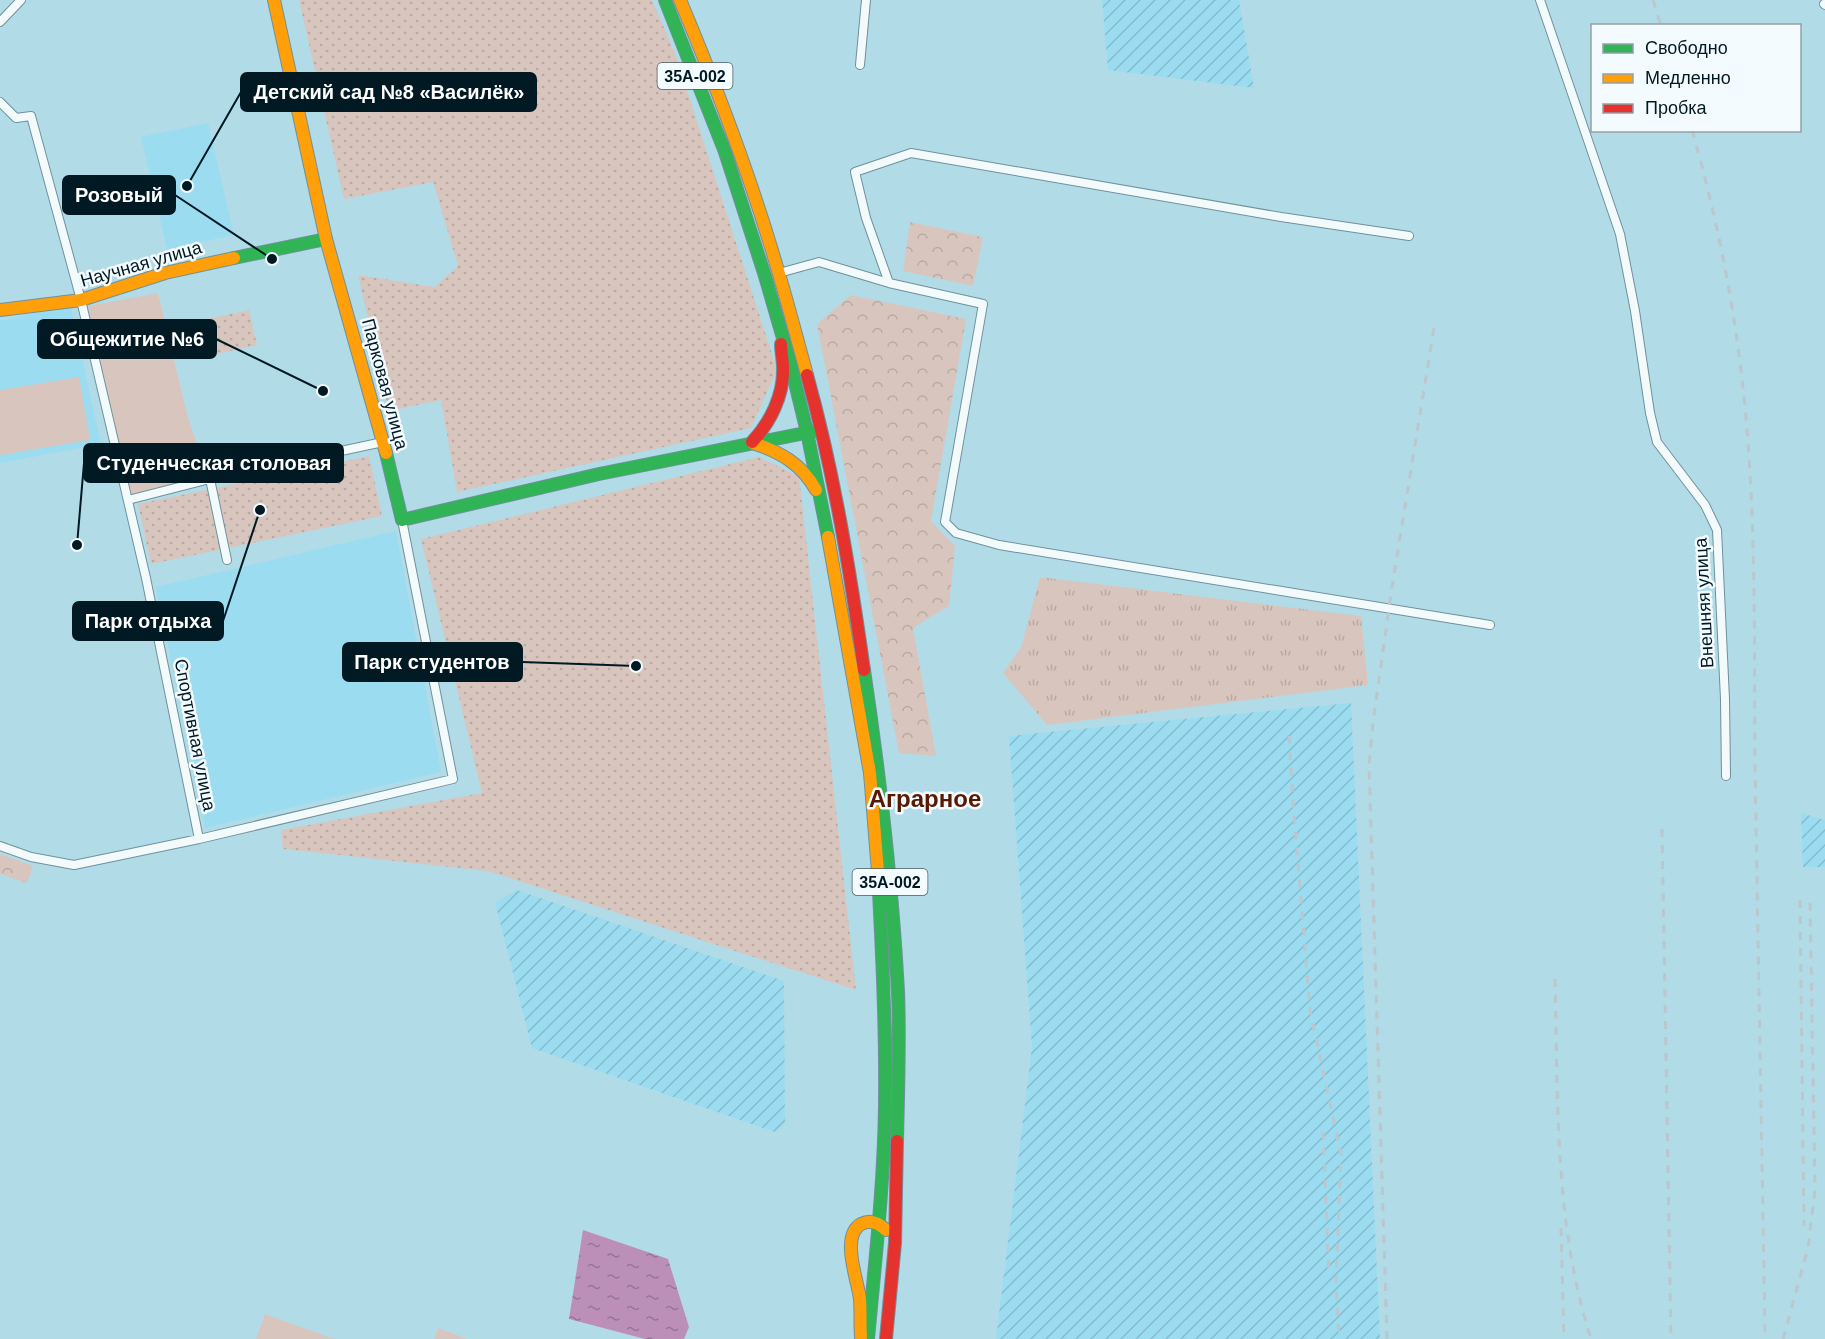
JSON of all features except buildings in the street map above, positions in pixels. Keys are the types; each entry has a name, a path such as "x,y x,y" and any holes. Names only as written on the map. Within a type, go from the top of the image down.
{"main road":[{"name":"Парковая улица","path":"274,0 326,239 383,442 402,520"},
{"name":"35А-002","path":"665,0 725,152 780,327 824,510 870,773 878,861 885,1015 884,1133 879,1224 868,1339"},
{"name":"35А-002","path":"680,0 706,62 779,273 822,429 849,566 879,773 889,860 898,993 899,1066 895,1244 886,1339"},
{"name":"Научная улица","path":"0,310 81,300 165,273 326,239"},
{"path":"752,442 770,417 782,381 780,327"},
{"path":"402,520 600,474 822,429"},
{"path":"752,442 774,450 803,470 812,480 824,510"},
{"path":"861,1339 859,1296 850,1249 854,1230 869,1221 879,1224 885,1228 895,1244"}],"street":[{"path":"0,22 21,0"},
{"path":"860,65 866,0"},
{"name":"Внешняя улица","path":"1540,0 1620,234 1635,311 1650,413 1657,442 1705,504 1717,530 1725,699 1726,776"},
{"name":"Спортивная улица","path":"0,102 16,118 31,116 81,300 148,589 199,839"},
{"path":"889,284 866,218 855,172 911,153 1281,217 1409,236"},
{"path":"779,273 819,261 889,284 983,304 945,522 956,533 999,545 1490,625"},
{"path":"128,500 210,479 383,442"},
{"path":"210,479 227,560"},
{"name":"Парковая улица","path":"199,839 453,778 402,520"},
{"path":"0,846 31,857 74,865 199,839"}],"shaded area":[{"path":"1102,0 1239,0 1254,88 1108,70"},
{"path":"208,123 234,235 167,249 141,137"},
{"path":"70,304 101,444 0,463 0,321"},
{"path":"396,531 441,772 205,828 156,587"},
{"path":"1351,703 1380,1339 996,1339 1032,1047 1009,736"},
{"path":"1801,813 1825,820 1825,867 1803,867"},
{"path":"517,890 784,981 785,1124 775,1132 532,1048 495,902"}],"green space":[{"path":"299,0 652,0 676,56 777,370 751,428 457,492 441,400 389,411 358,275 434,287 458,266 433,182 344,199"},
{"path":"910,222 983,237 973,286 903,271"},
{"path":"158,293 187,414 198,447 200,471 198,476 128,500 88,306"},
{"path":"851,295 966,319 931,521 955,546 949,606 913,628 936,756 899,753 817,324"},
{"path":"249,310 257,345 189,360 181,325"},
{"path":"79,377 90,440 0,455 0,390"},
{"path":"369,456 382,516 151,564 138,504"},
{"path":"759,457 799,476 856,990 488,871 283,849 281,830 482,793 421,539"},
{"path":"1040,577 1361,616 1368,685 1047,725 1003,673 1021,647"},
{"path":"0,854 33,866 27,883 0,874"},
{"path":"265,1314 334,1339 256,1339"},
{"path":"438,1328 468,1339 434,1339"}],"water":[{"path":"583,1230 668,1259 689,1327 684,1339 645,1339 569,1319"}],"railway":[{"path":"1653,0 1660,24"},
{"path":"1693,132 1720,241 1727,279 1739,354 1750,471 1754,594 1765,1339"},
{"path":"1387,1339 1369,766 1392,587 1434,328"},
{"path":"1289,736 1310,1010 1341,1155 1336,1281 1339,1339"},
{"path":"1662,829 1671,1339"},
{"path":"1783,1339 1808,1248 1815,1190 1810,899"},
{"path":"1800,900 1804,1226"},
{"path":"1555,979 1558,1115 1564,1206 1570,1251 1591,1339"},
{"path":"1323,1132 1329,1276"},
{"path":"1561,1228 1564,1339"}],"traffic: fast":[{"path":"665,0 725,152 765,276 807,432 828,537"},
{"path":"234,258 326,239"},
{"path":"386,453 402,520 599,474 815,431"},
{"path":"864,670 885,830 898,991 897,1141"},
{"path":"868,1339 881,1194 885,1106 878,872"}],"traffic: slow":[{"path":"274,0 326,239 386,453"},
{"path":"680,0 746,170 769,239 807,375"},
{"path":"0,310 81,300 165,273 234,258"},
{"path":"753,443 789,460 804,473 816,490"},
{"path":"828,537 870,773 878,872"},
{"path":"861,1337 860,1299 852,1259 852,1238 855,1230 861,1224 868,1222 875,1222 886,1230"}],"traffic: jam":[{"path":"752,442 765,426 775,408 781,388 783,378 781,344"},
{"path":"807,375 817,411 840,522 864,670"},
{"path":"886,1339 895,1243 897,1141"}],"place":[{"name":"Детский сад №8 «Василёк»","path":"187,186"},
{"name":"Розовый","path":"272,259"},
{"name":"Общежитие №6","path":"323,391"},
{"name":"Парк отдыха","path":"260,510"},
{"name":"Студенческая столовая","path":"77,545"},
{"name":"Парк студентов","path":"636,666"}],"district":[{"name":"Аграрное","path":"925,798"}]}
